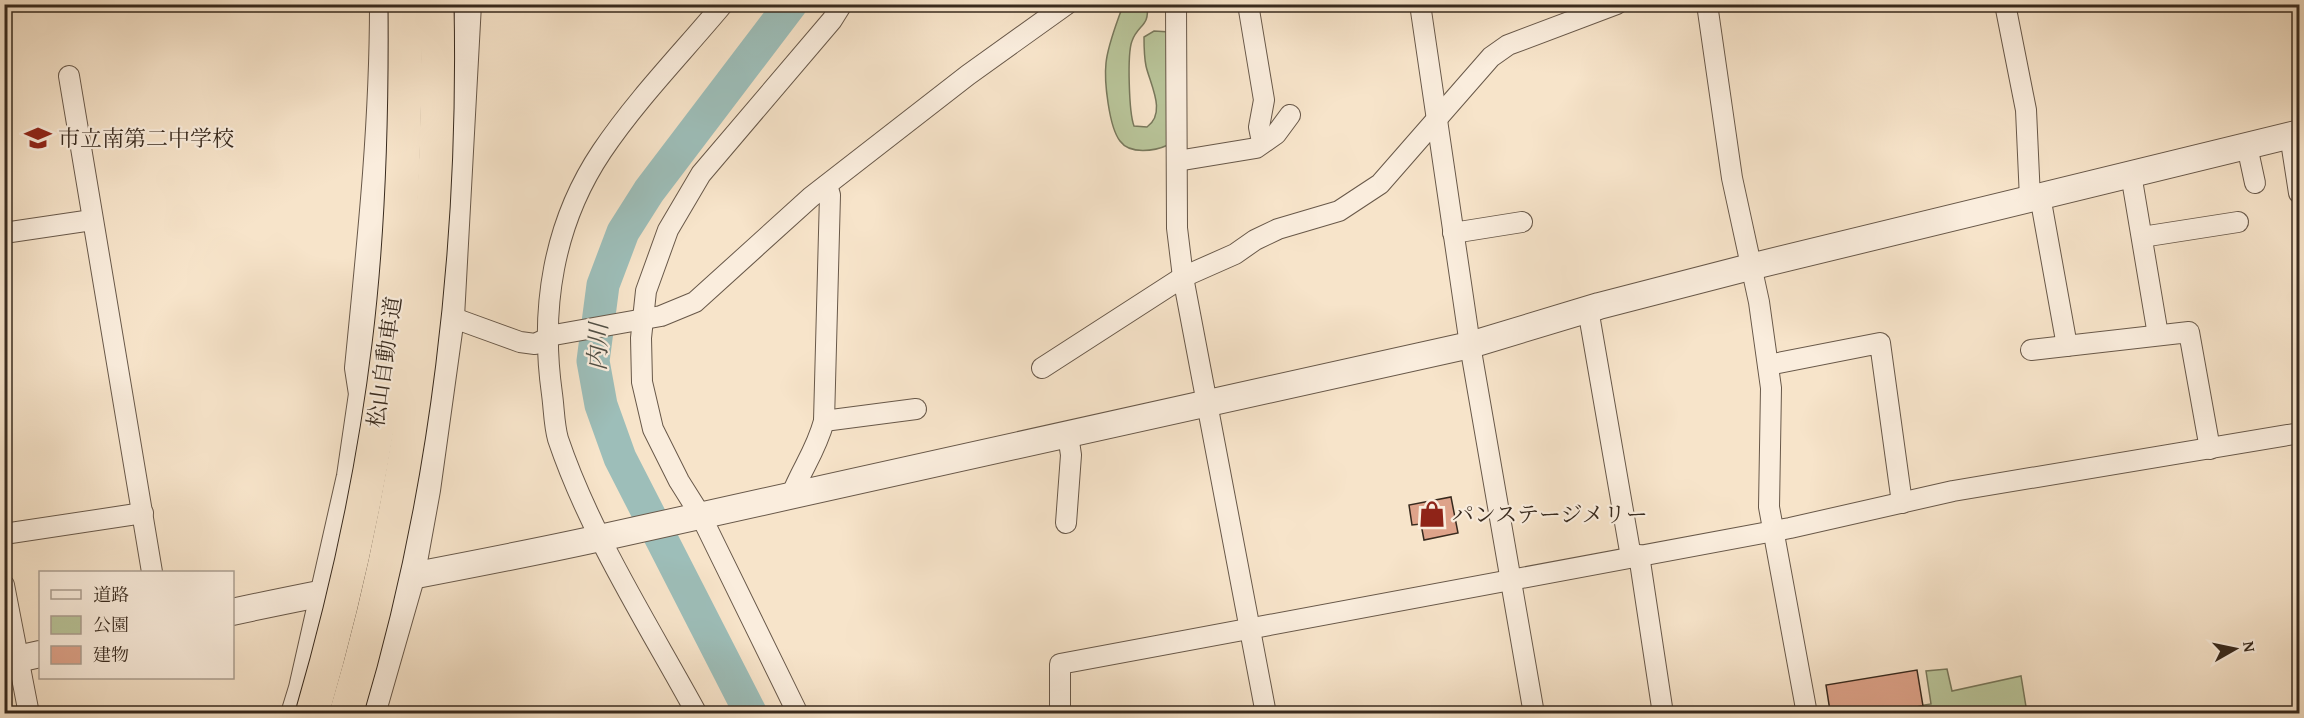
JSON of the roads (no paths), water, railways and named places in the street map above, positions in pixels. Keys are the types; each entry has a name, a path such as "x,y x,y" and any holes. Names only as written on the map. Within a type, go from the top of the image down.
{"highway":[{"name":"松山自動車道","path":"312,714 365,493 389,345 401,213 405,4"},
{"name":"松山自動車道","path":"346,714 398,499 420,347 433,217 438,67 437,4"}],"street":[{"path":"294,714 350,476 362,394 358,368 378,174 383,68 383,4"},
{"path":"372,714 411,578 428,490 451,317 468,4"},
{"path":"697,714 577,488 557,436 550,337 546,314 557,251 577,197 601,152 723,4"},
{"path":"798,714 653,429 642,382 640,320 646,291 668,230 701,174 832,20 842,4"},
{"path":"451,317 527,344 540,342 550,337 661,316 695,302 765,236 826,184 968,75 1067,4"},
{"path":"1176,4 1177,228 1183,277 1266,714"},
{"path":"1248,4 1264,100 1259,127 1262,142"},
{"path":"1420,4 1470,345 1534,714"},
{"path":"1041,368 1183,277 1235,254 1255,240 1278,229 1339,211 1380,184 1436,123 1479,70 1508,45 1617,4"},
{"path":"1707,4 1732,178 1768,365 1772,418 1769,507 1807,714"},
{"path":"2005,4 2026,110 2035,197 2067,346"},
{"path":"69,76 152,571"},
{"path":"1177,161 1256,148 1276,134 1290,115"},
{"path":"234,612 323,592 411,578 698,517 1470,345 1588,309 1750,267 2295,134 2299,194"},
{"path":"2247,146 2255,183"},
{"path":"2132,174 2158,335"},
{"path":"791,496 798,477 818,445 824,421 830,195 826,184"},
{"path":"4,233 92,220"},
{"path":"1453,233 1522,222"},
{"path":"2142,237 2238,222"},
{"path":"1588,309 1663,714"},
{"path":"2031,350 2189,332 2210,449"},
{"path":"1768,365 1880,343 1902,503"},
{"path":"824,421 916,409"},
{"path":"1060,714 1060,664 1511,578 1773,531 1953,491 2300,433"},
{"path":"1066,523 1071,455 1068,435"},
{"path":"4,534 143,513"},
{"path":"4,585 21,658 29,714"}],"waterway":[{"name":"内川","path":"751,714 620,458 601,405 593,361 603,285 623,232 649,191 791,4"}],"place":[{"name":"市立南第二中学校","path":"38,138"},
{"name":"パンステージメリー","path":"1432,514"}]}
